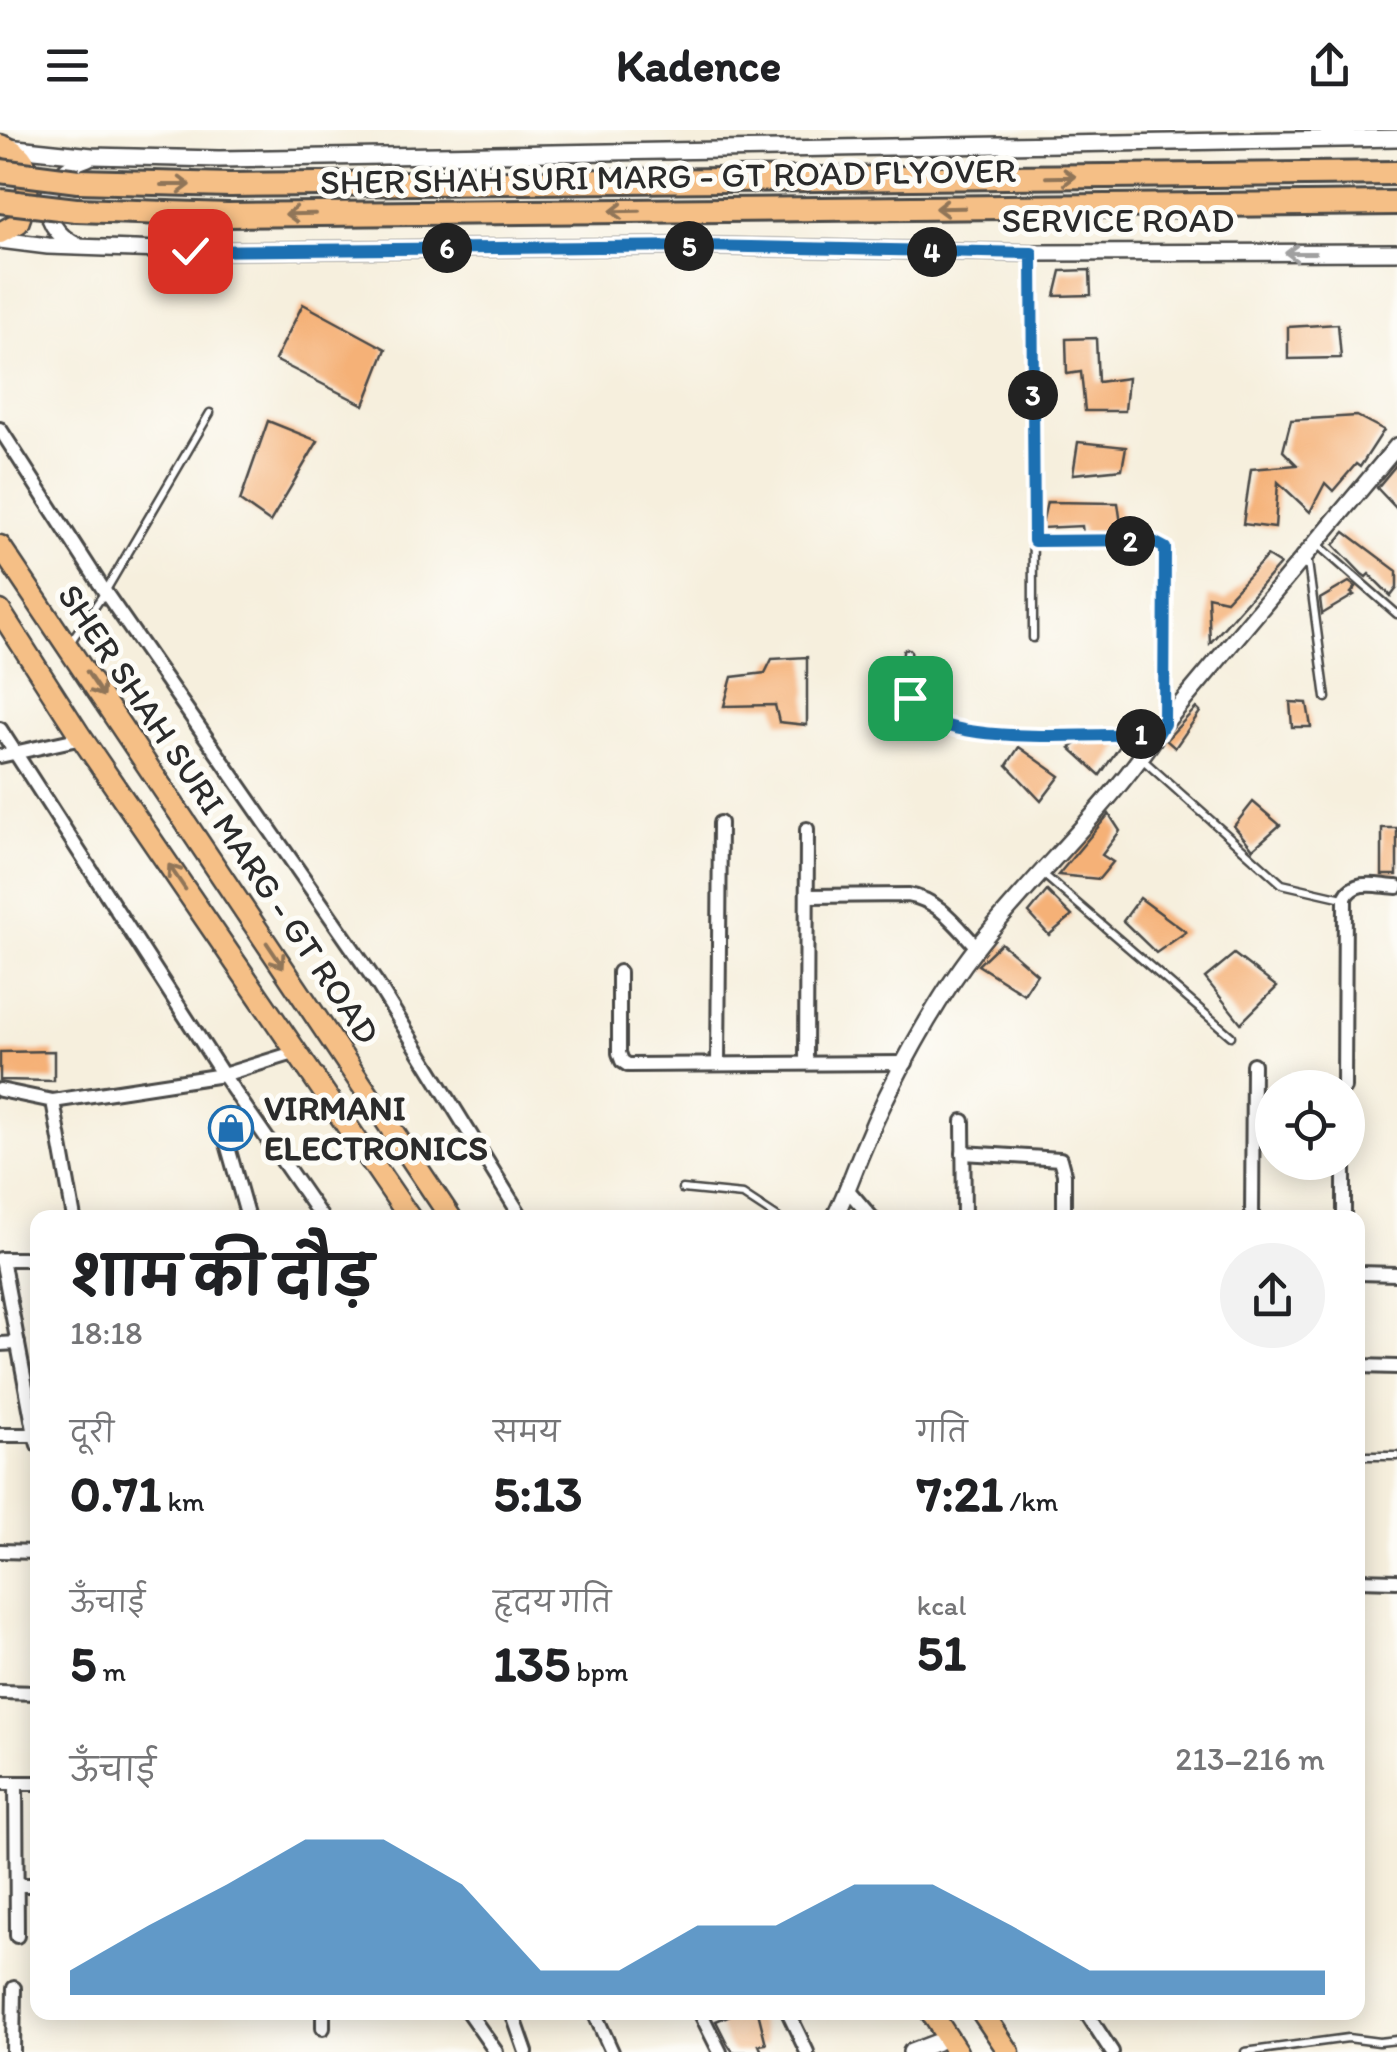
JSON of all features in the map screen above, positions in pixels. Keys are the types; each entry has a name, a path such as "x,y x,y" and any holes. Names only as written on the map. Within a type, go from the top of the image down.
{"highway":[{"name":"SHER SHAH SURI MARG - GT ROAD FLYOVER","path":"0,171 78,181 230,185 1397,174"},
{"name":"SHER SHAH SURI MARG - GT ROAD FLYOVER","path":"0,201 76,210 228,215 1397,203"}],"main road":[{"path":"0,237 18,223 30,181 28,166 4,146"},
{"name":"SHER SHAH SURI MARG - GT ROAD","path":"0,546 446,1210"},
{"name":"SHER SHAH SURI MARG - GT ROAD","path":"0,612 405,1210"},
{"path":"936,2020 952,2045"},
{"path":"987,2020 1009,2052"}],"street":[{"path":"931,130 931,148"},
{"path":"4,146 92,156 219,159 1397,138"},
{"path":"81,248 54,230 48,215 48,198 62,172 74,162 92,156"},
{"name":"SERVICE ROAD","path":"0,237 81,248 190,251 700,246 1032,253 1397,252"},
{"path":"0,429 105,592 366,968 517,1210"},
{"path":"838,1210 882,1106 951,984 977,947 1142,758 1161,729 1397,446"},
{"path":"0,729 222,1075 316,1210"},
{"path":"0,756 82,738"},
{"path":"718,1064 720,822"},
{"path":"806,1064 808,829"},
{"path":"1344,1070 1344,898 1349,889 1358,885 1397,887"},
{"path":"808,896 923,897 935,904 977,947"},
{"path":"619,972 622,1061 628,1065 906,1063"},
{"path":"0,1090 53,1101 222,1075 297,1052"},
{"path":"1252,1210 1253,1064"},
{"path":"53,1101 73,1210"},
{"path":"963,1121 964,1210"},
{"path":"224,1133 246,1210"},
{"path":"963,1153 1060,1159 1064,1210"},
{"path":"1344,1180 1344,1210"},
{"path":"847,1189 865,1210"},
{"path":"30,1258 1,1259 30,1408"},
{"path":"1365,1273 1397,1274"},
{"path":"0,1344 18,1343"},
{"path":"1365,1366 1397,1367"},
{"path":"0,1434 30,1439"},
{"path":"0,1551 30,1552"},
{"path":"1365,1580 1397,1580"},
{"path":"0,1692 30,1694"},
{"path":"0,1783 30,1783"},
{"path":"16,1783 18,1936"},
{"path":"18,1884 30,1885"},
{"path":"14,1988 14,2052"},
{"path":"323,2020 323,2028"},
{"path":"474,2020 496,2052"},
{"path":"515,2020 526,2052"},
{"path":"598,2020 612,2052"},
{"path":"704,2020 720,2052"},
{"path":"792,2020 808,2052"},
{"path":"1091,2020 1112,2052"},
{"path":"910,2052 952,2045"}],"lane":[{"path":"1032,253 1033,638"},
{"path":"68,645 105,592 210,413"},
{"path":"907,653 910,698 918,711 958,729 1039,734 1161,729 1165,548 1150,540 1034,541"},
{"path":"1311,548 1397,614"},
{"path":"1311,548 1326,698"},
{"path":"1142,758 1282,884 1344,898"},
{"path":"1042,873 1231,1036"},
{"path":"682,1190 743,1196 765,1210"},
{"path":"1365,1456 1397,1456"},
{"path":"1245,2052 1348,2038 1397,2040"}],"building":[{"path":"1090,270 1091,295 1055,296 1061,271"},
{"path":"303,304 386,349 364,405 275,360"},
{"path":"1338,324 1341,358 1288,359 1288,327"},
{"path":"1096,338 1098,382 1128,378 1125,411 1085,411 1081,372 1067,374 1066,339"},
{"path":"1357,416 1384,430 1360,467 1356,464 1333,491 1325,483 1310,512 1278,482 1275,528 1243,524 1251,469 1297,465 1283,451 1291,420"},
{"path":"268,421 318,441 270,522 240,501"},
{"path":"1078,442 1126,447 1122,469 1073,474"},
{"path":"1397,464 1397,509 1377,488"},
{"path":"1047,502 1118,503 1122,531 1083,534 1082,526 1041,528"},
{"path":"1345,532 1397,571 1397,588 1391,596 1334,545"},
{"path":"1267,556 1280,564 1210,643 1208,596 1226,600"},
{"path":"1349,582 1356,587 1351,593 1354,595 1322,614 1320,599"},
{"path":"807,657 807,725 779,722 775,705 724,706 732,677 765,673 772,659"},
{"path":"1290,702 1307,703 1311,727 1292,727"},
{"path":"1196,708 1200,712 1175,748 1166,740"},
{"path":"1079,742 1122,743 1100,775 1070,748"},
{"path":"1019,747 1060,776 1041,801 1007,765"},
{"path":"1253,802 1280,825 1253,849 1234,826"},
{"path":"1109,814 1120,831 1102,855 1113,862 1099,879 1058,875"},
{"path":"1382,828 1397,828 1397,875 1382,875"},
{"path":"1047,891 1072,916 1049,935 1029,913"},
{"path":"1140,898 1186,932 1156,953 1123,921"},
{"path":"1001,943 1037,974 1024,994 978,965"},
{"path":"1234,954 1277,987 1241,1023 1205,978"},
{"path":"54,1051 54,1081 0,1080 0,1052"},
{"path":"760,2020 766,2044 759,2045 762,2052 733,2052 716,2021"}],"place":[{"name":"VIRMANI ELECTRONICS","path":"231,1128"}],"route":[{"path":"190,251 700,246 1032,253 1034,541 1150,540 1165,548 1164,724 1158,734 992,733 933,721 918,711 910,698"}]}
